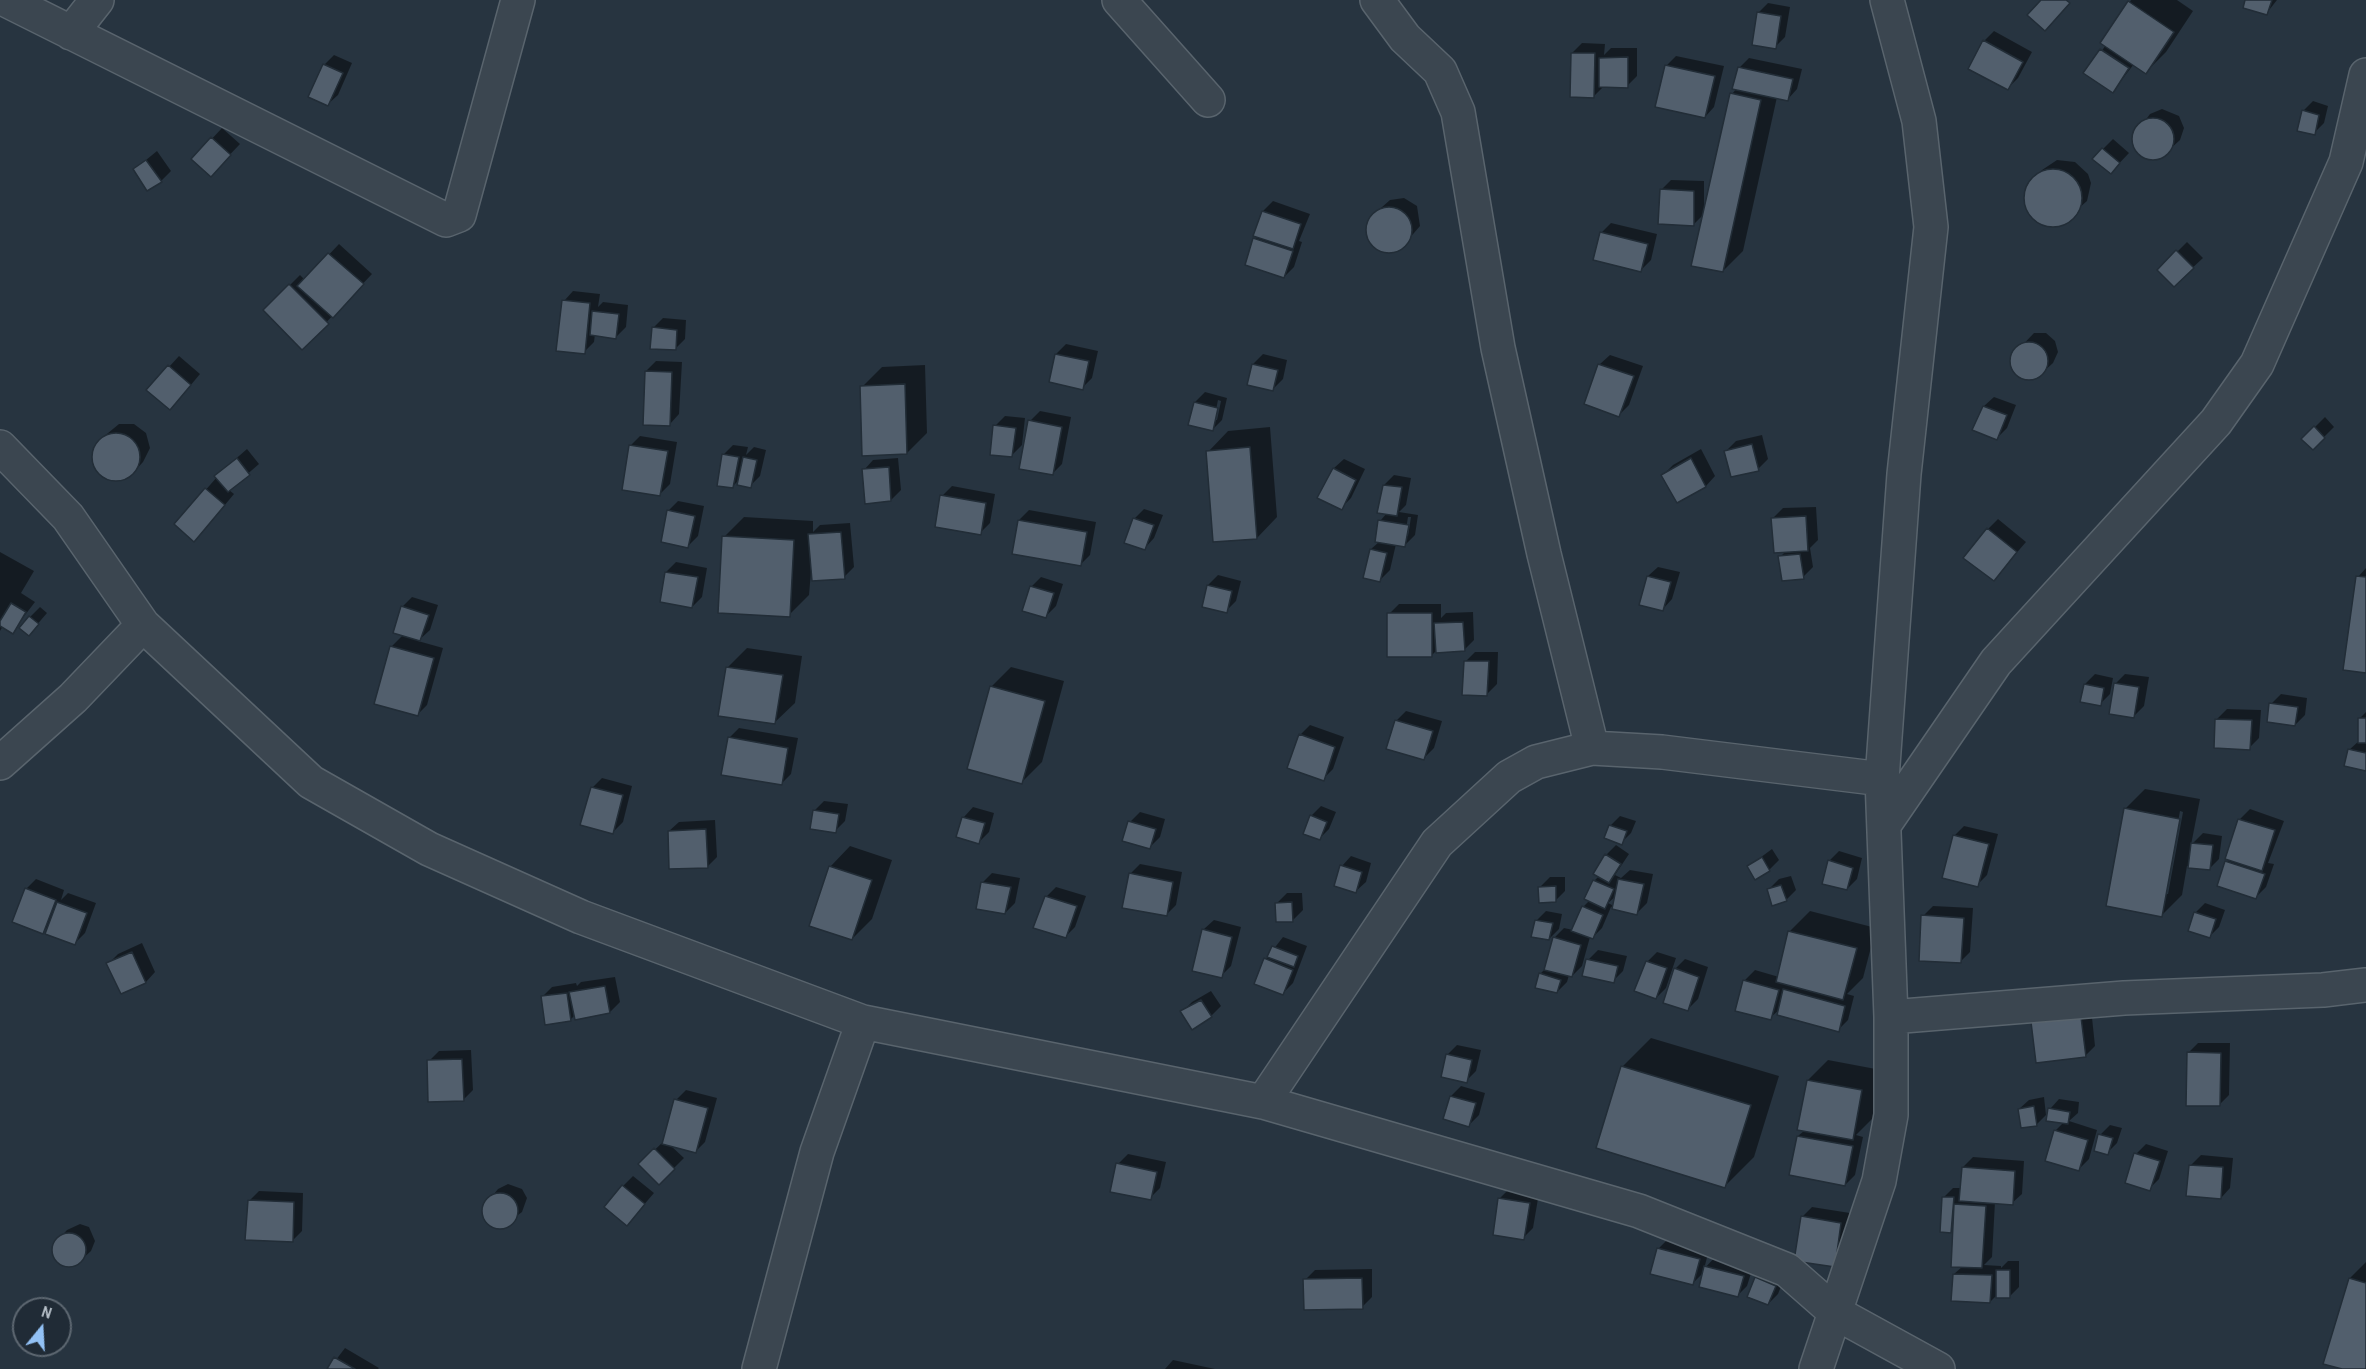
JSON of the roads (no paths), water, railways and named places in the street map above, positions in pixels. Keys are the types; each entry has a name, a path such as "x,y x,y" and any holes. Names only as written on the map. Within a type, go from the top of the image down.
{"street":[{"path":"6,0 446,220 459,215 518,0"},
{"path":"71,33 97,0"},
{"path":"1119,0 1208,100"},
{"path":"1377,0 1406,38 1440,72 1458,112 1498,348 1544,554 1592,748"},
{"path":"1816,1369 1879,1181 1891,1115 1891,1017 1882,779 1904,474 1931,227 1919,121 1887,0"},
{"path":"1884,825 1996,662 2216,422 2257,364 2356,166 2366,75"},
{"path":"0,447 68,517 143,626 311,782 429,849 580,917 863,1022 1263,1102 1639,1211 1787,1270 1836,1313 1938,1369"},
{"path":"0,763 73,698 143,626"},
{"path":"1263,1102 1437,843 1509,777 1536,762 1592,748 1662,752 1882,779"},
{"path":"1891,1017 2124,998 2323,990 2366,986"},
{"path":"759,1369 817,1152 863,1022"}]}
